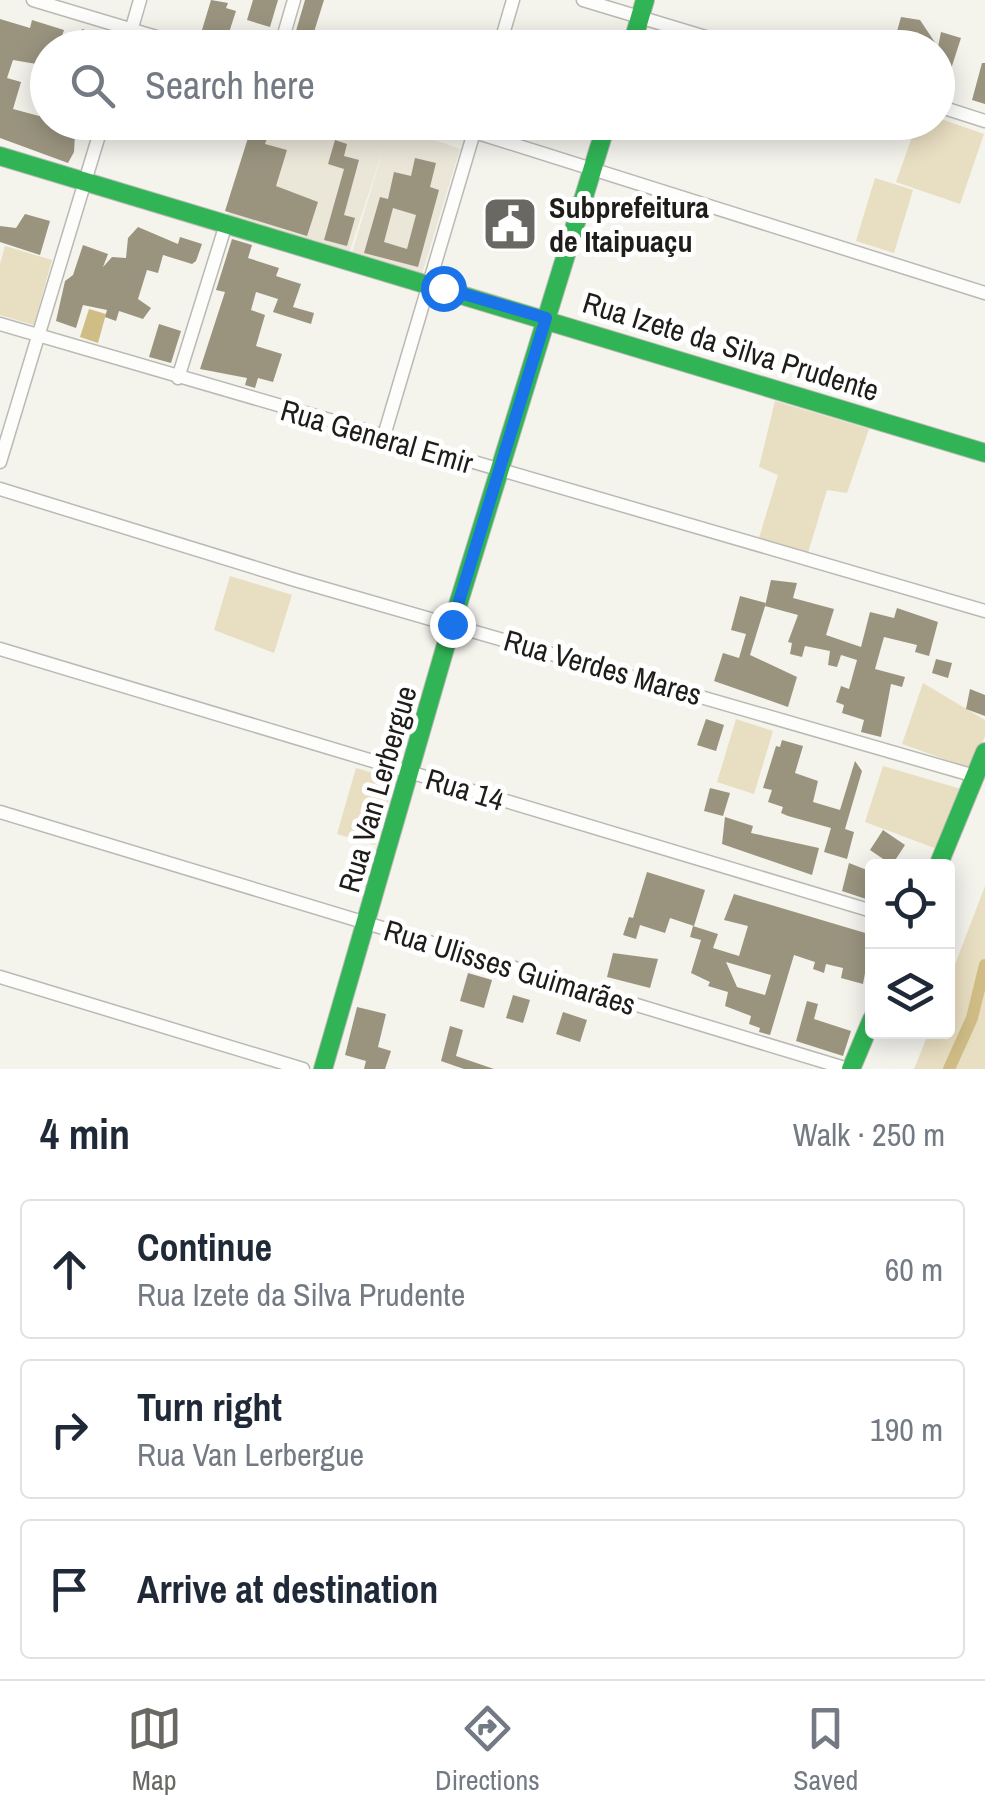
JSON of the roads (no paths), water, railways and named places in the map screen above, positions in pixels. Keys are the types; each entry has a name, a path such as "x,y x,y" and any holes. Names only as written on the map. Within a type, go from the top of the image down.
{"street":[{"path":"33,0 134,30"},
{"path":"131,29 140,0"},
{"path":"285,30 294,0"},
{"path":"504,30 513,0"},
{"path":"583,0 643,8 697,30"},
{"path":"955,111 985,121"},
{"path":"0,462 98,140"},
{"path":"383,439 472,140"},
{"path":"514,140 985,293"},
{"name":"Rua Van Lerbergue","path":"324,1069 452,624 601,140"},
{"name":"Rua Izete da Silva Prudente","path":"0,156 985,452"},
{"path":"178,378 226,224"},
{"name":"Rua General Emir","path":"0,324 383,439 985,611"},
{"name":"Rua Verdes Mares","path":"0,489 976,776"},
{"name":"Rua 14","path":"0,649 865,909"},
{"path":"941,859 985,752"},
{"name":"Rua Ulisses Guimarães","path":"0,812 849,1069"},
{"path":"0,977 302,1069"},
{"path":"849,1069 865,1034"}],"waterway":[{"path":"949,1069 972,1018 985,965"}],"place":[{"name":"Subprefeitura de Itaipuaçu","path":"510,224"}]}
